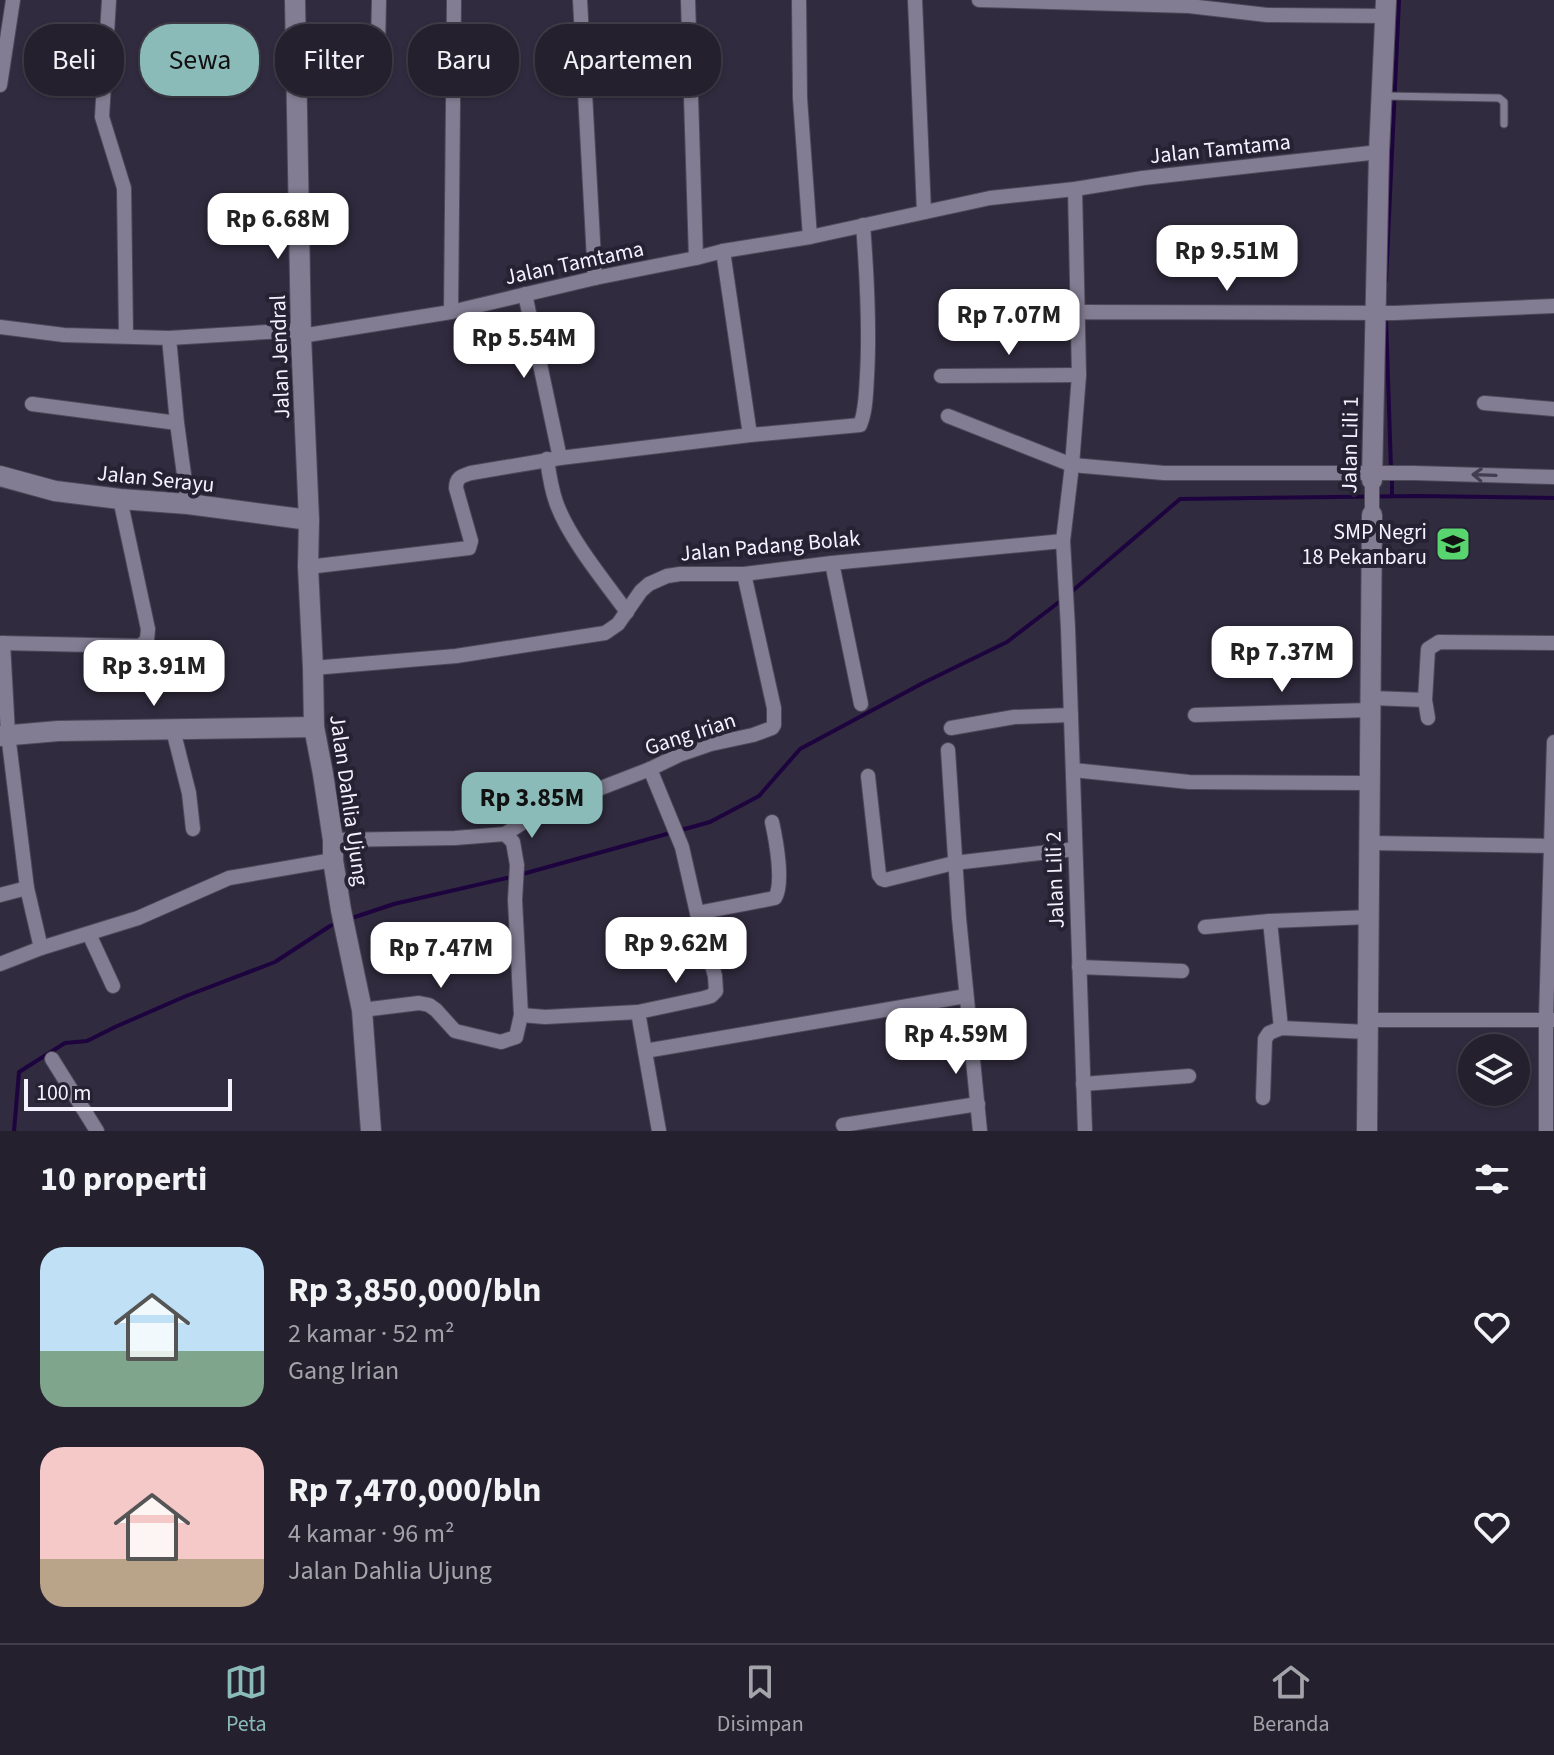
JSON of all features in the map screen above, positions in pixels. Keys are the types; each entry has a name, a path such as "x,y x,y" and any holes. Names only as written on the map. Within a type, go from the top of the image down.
{"street":[{"path":"0,85 13,0"},
{"path":"109,0 102,117 124,188 126,336"},
{"name":"Jalan Jendral","path":"295,0 301,333 309,520"},
{"path":"378,24 379,0"},
{"path":"451,312 454,0"},
{"path":"580,0 595,278"},
{"path":"688,0 696,258"},
{"path":"799,0 800,98 810,237"},
{"path":"915,0 924,212"},
{"path":"979,0 1190,3 1267,15 1386,8"},
{"name":"Jalan Lili 1","path":"1367,1131 1372,515 1377,475 1385,312 1379,152 1392,96 1386,8"},
{"name":"Jalan Tamtama","path":"0,327 64,335 169,338 301,333 451,312 595,278 723,251 810,237 990,198 1379,152"},
{"path":"1063,541 1079,375 1075,189"},
{"path":"308,567 469,548 471,541 456,481 471,473 553,459 750,435 858,426 861,424 868,352 868,286 863,225"},
{"path":"723,251 750,435"},
{"path":"525,294 553,459 554,495 565,523 627,612"},
{"path":"946,324 1079,312 1385,312 1554,306"},
{"path":"169,338 188,504"},
{"path":"941,376 1079,375"},
{"path":"1484,403 1554,409"},
{"path":"32,404 177,423"},
{"path":"948,416 1072,465 1164,473 1414,473 1554,477"},
{"name":"Jalan Serayu","path":"0,476 55,491 309,520"},
{"path":"41,948 27,888 4,735 1,643 140,646 147,640 148,629 120,499"},
{"name":"Jalan Dahlia Ujung","path":"309,520 314,727 341,910 362,1010 371,1131"},
{"name":"Jalan Padang Bolak","path":"313,668 456,656 605,633 618,624 641,591 667,576 744,574 1063,541"},
{"name":"Jalan Lili 2","path":"1063,541 1085,1131"},
{"path":"832,563 861,704"},
{"name":"Gang Irian","path":"0,964 138,918 229,878 333,850 505,834 539,812 679,755 773,727 774,708 744,574"},
{"path":"1428,718 1425,700 1428,649 1439,642 1554,643"},
{"path":"1195,715 1425,700"},
{"path":"951,728 1014,717 1071,715"},
{"path":"4,735 58,731 314,727"},
{"path":"173,730 189,793 193,829"},
{"path":"1546,1131 1554,742"},
{"path":"948,750 954,863 980,1131"},
{"path":"521,1015 545,1017 638,1012 704,998 716,991 715,976 682,847 650,769"},
{"path":"1073,770 1189,782 1370,783"},
{"path":"868,776 879,875 882,879 954,863 1075,849"},
{"path":"697,913 775,898 779,888 772,822"},
{"path":"362,1010 419,1003 436,1010 455,1031 501,1042 516,1037 521,1015 515,900 517,865 513,842 505,834"},
{"path":"1369,843 1552,846"},
{"path":"0,895 27,888"},
{"path":"1205,927 1369,917"},
{"path":"1270,921 1281,1028"},
{"path":"89,934 113,986"},
{"path":"1079,967 1182,971"},
{"path":"645,1051 966,996"},
{"path":"638,1012 659,1131"},
{"path":"1263,1098 1265,1039 1269,1033 1281,1028 1550,1020"},
{"path":"52,1059 97,1131"},
{"path":"1083,1084 1189,1076"},
{"path":"843,1125 978,1104"}],"lane":[{"path":"1392,96 1499,98 1504,102 1504,124"}],"waterway":[{"path":"1386,281 1399,0"},
{"path":"1386,318 1391,469"},
{"path":"1392,478 1392,496"},
{"path":"1070,593 1180,499 1554,498"},
{"path":"519,875 710,822 759,796 800,749 1007,642 1063,599"},
{"path":"349,919 394,904 511,877"},
{"path":"14,1131 19,1072 65,1043 87,1041 186,996 275,962 337,923"}],"place":[{"name":"SMP Negri 18 Pekanbaru","path":"1453,544"}]}
